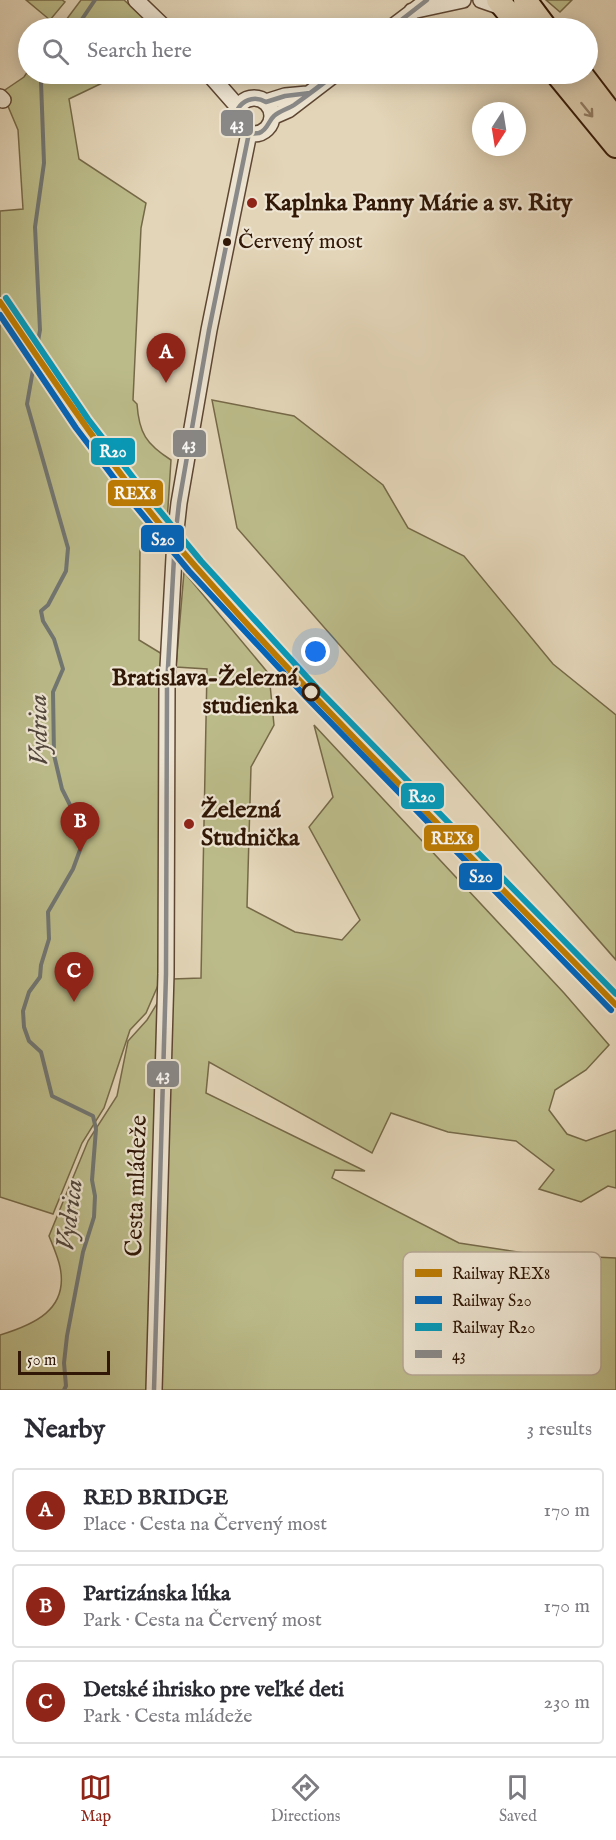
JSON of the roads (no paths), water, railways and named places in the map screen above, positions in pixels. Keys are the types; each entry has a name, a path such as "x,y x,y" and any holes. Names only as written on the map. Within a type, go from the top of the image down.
{"main road":[{"path":"509,3 516,18"},
{"path":"509,3 531,18"},
{"path":"565,84 616,146"},
{"path":"588,84 616,120"}],"street":[{"path":"136,0 155,18"},
{"path":"402,18 415,6 427,0"},
{"path":"415,6 462,0"},
{"path":"481,0 509,3"},
{"path":"218,84 238,107"},
{"path":"272,117 288,110 322,84"},
{"path":"266,102 285,96 310,93"},
{"path":"251,98 266,102 271,109 272,117 270,125 263,131 249,133 237,123 238,107 251,98"},
{"name":"Cesta mládeže","path":"154,1390 165,983 167,686 179,503 208,330 249,133"}],"waterway":[{"name":"Vydrica","path":"83,18 95,0"},
{"name":"Vydrica","path":"41,84 44,163 35,227 40,330 27,404 68,548 66,571 48,605 41,611 43,621 54,639 63,669 53,692 54,755 62,789 83,831 84,839 73,869 48,912 49,939 40,977 29,992 23,1011 24,1027 29,1041 41,1052 52,1096 93,1116 96,1129 92,1180 95,1196 94,1217 83,1252 67,1336 64,1390"}],"rail line":[{"name":"R20","path":"6,298 88,419 201,561 317,688 616,994"},
{"name":"REX8","path":"0,302 118,471 196,567 350,734 616,1005"},
{"name":"S20","path":"0,315 76,428 189,571 307,698 611,1010"}],"place":[{"name":"Kaplnka Panny Márie a sv. Rity","path":"252,203"},
{"name":"Červený most","path":"227,242"},
{"name":"RED BRIDGE","path":"166,383"},
{"name":"Bratislava-Železná studienka","path":"311,692"},
{"name":"Železná Studnička","path":"189,824"},
{"name":"Partizánska lúka","path":"80,852"},
{"name":"Detské ihrisko pre veľké deti","path":"74,1002"}]}
